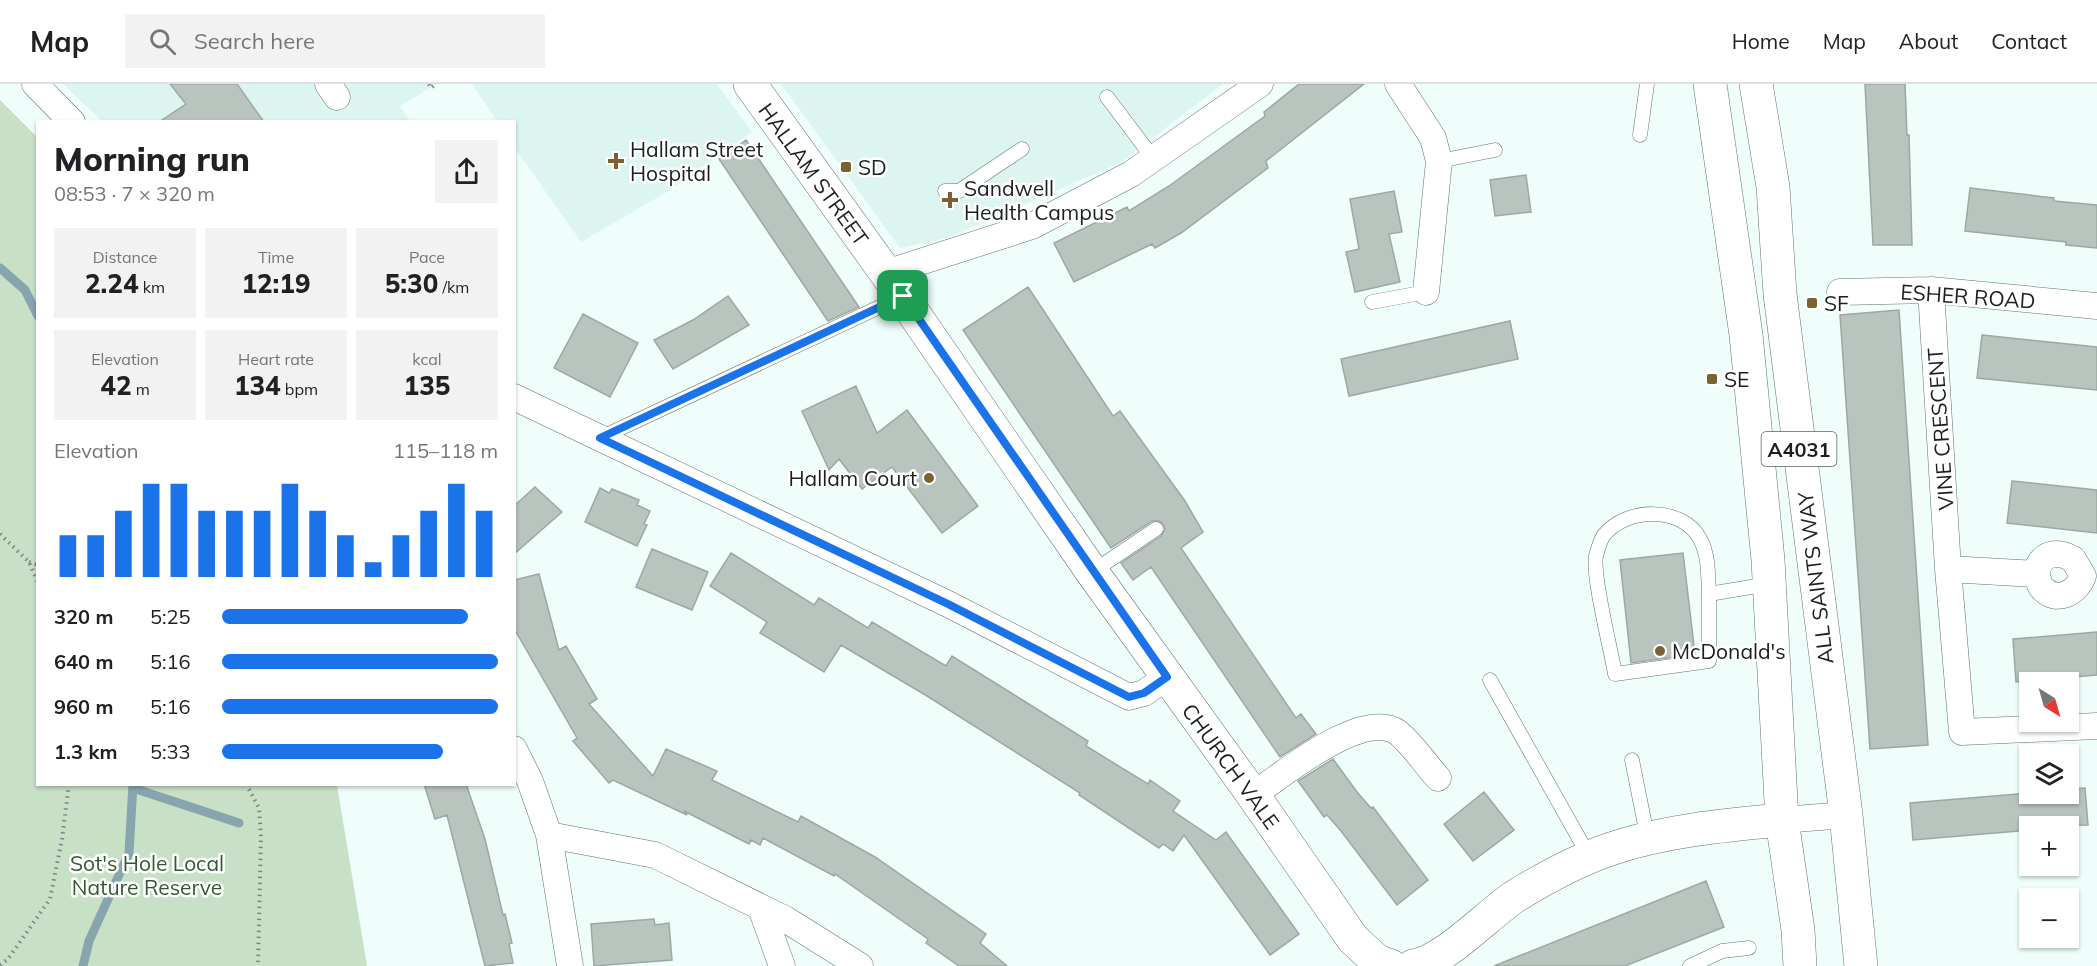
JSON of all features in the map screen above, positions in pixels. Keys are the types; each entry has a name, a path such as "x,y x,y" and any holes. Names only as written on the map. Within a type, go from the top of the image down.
{"main road":[{"name":"HALLAM STREET","path":"750,84 895,284 1092,572 1167,677"},
{"name":"ALL SAINTS WAY","path":"1710,84 1746,335 1769,584 1782,820 1798,930 1800,966"},
{"name":"ALL SAINTS WAY","path":"1756,84 1773,187 1780,294 1846,815 1861,966"},
{"name":"CHURCH VALE","path":"1167,677 1253,795 1353,939 1377,961 1391,966"},
{"path":"1413,966 1433,960 1514,898 1563,870 1608,849 1708,826 1782,820"}],"street":[{"path":"35,84 70,120"},
{"path":"895,284 1032,226 1131,174 1260,84"},
{"path":"1398,84 1433,138 1439,161 1426,292"},
{"name":"ESHER ROAD","path":"1840,292 1931,290 2097,306"},
{"name":"VINE CRESCENT","path":"1931,290 1948,569 1962,732 2097,726"},
{"path":"516,398 948,604 1129,697 1144,693 1167,677"},
{"path":"1948,569 2036,574"},
{"path":"1253,795 1327,744 1348,734 1373,727 1396,732 1438,778"},
{"path":"516,753 530,781 549,835 570,966"},
{"path":"1782,820 1846,815"},
{"path":"549,835 655,855 785,920 860,966"},
{"path":"761,908 782,966"}],"lane":[{"path":"1640,135 1647,84"},
{"path":"1107,97 1153,158"},
{"path":"945,191 958,191 1022,148"},
{"path":"1439,161 1494,150"},
{"path":"600,438 895,284"},
{"path":"1372,302 1426,292"},
{"path":"1665,514 1688,525 1700,539 1706,558 1709,594 1709,661 1615,674 1595,560 1604,535 1622,522 1647,515 1665,514"},
{"path":"1092,572 1156,529"},
{"path":"1709,594 1769,584"},
{"path":"1490,680 1590,858"},
{"path":"1632,760 1648,840"},
{"path":"1690,966 1722,951 1749,948"}],"path":[{"path":"429,84 431,87 436,84"},
{"path":"0,534 28,562 36,580"},
{"path":"28,562 36,564"},
{"path":"0,965 8,959 50,899 62,839 69,786"},
{"path":"247,786 259,808 261,837 261,935 258,966"}],"shaded area":[{"path":"63,84 437,84 400,106 410,120 101,120"},
{"name":"Hallam Street Hospital","path":"472,84 717,84 752,132 667,192 581,242 516,149 516,120 496,120"},
{"name":"Sandwell Health Campus","path":"781,84 1223,84 1120,163 947,238 900,248"}],"green space":[{"name":"Sot's Hole Local Nature Reserve","path":"0,100 36,136 36,786 337,786 367,966 0,966"}],"building":[{"path":"170,84 237,84 263,120 162,120 186,104"},
{"path":"1299,84 1364,84 1266,161 1268,168 1181,233 1155,248 1152,244 1074,282 1054,243 1127,207 1129,211 1169,186 1265,116 1264,112"},
{"path":"1865,84 1905,84 1912,245 1873,245"},
{"path":"746,140 859,307 828,321 719,159"},
{"path":"1526,175 1531,212 1495,216 1490,180"},
{"path":"1970,188 2097,205 2097,248 2066,245 2066,242 1965,231"},
{"path":"1394,191 1402,232 1389,234 1400,282 1355,292 1346,252 1359,249 1350,199"},
{"path":"1028,287 1113,416 1120,411 1185,501 1203,532 1181,548 1296,718 1301,714 1316,734 1280,757 1151,567 1133,580 1121,563 1161,536 1165,529 1163,524 1159,521 1152,521 1111,548 963,330"},
{"path":"728,296 749,325 673,369 654,340 693,320"},
{"path":"1899,310 1928,745 1870,749 1840,315"},
{"path":"583,314 638,343 610,397 554,368"},
{"path":"1510,321 1518,359 1349,396 1341,359"},
{"path":"1982,335 2097,347 2097,390 1977,378"},
{"name":"Hallam Court","path":"856,386 877,433 907,410 978,506 942,533 892,467 862,489 839,459 829,470 802,411"},
{"path":"2012,481 2097,490 2097,533 2007,523"},
{"path":"535,487 562,512 516,552 516,504"},
{"path":"600,488 609,493 612,489 639,500 637,505 650,511 644,524 647,525 637,546 585,522"},
{"path":"652,549 708,572 692,610 636,587"},
{"path":"731,553 814,605 819,598 868,628 872,622 946,666 952,656 1088,741 1086,746 1148,784 1150,780 1180,801 1173,811 1216,840 1226,832 1299,934 1270,955 1184,835 1173,851 1163,844 1159,848 1079,795 1080,793 927,696 841,645 824,672 760,633 767,622 710,586"},
{"path":"1683,553 1695,654 1631,663 1620,560"},
{"path":"539,574 559,650 566,646 597,699 589,704 653,776 666,749 717,771 712,780 798,822 801,816 875,857 986,934 980,943 1007,966 959,966 926,943 928,939 835,874 834,876 763,838 760,845 751,840 749,844 684,811 687,815 613,780 609,783 573,741 577,738 516,632 516,580"},
{"path":"2097,632 2097,675 2079,677 2079,672 2019,672 2019,682 2016,682 2013,639"},
{"path":"1333,759 1357,792 1371,808 1373,807 1428,880 1397,905 1341,831 1327,815 1324,817 1298,781"},
{"path":"425,786 467,786 485,839 503,915 505,914 512,943 509,944 513,963 485,966 447,815 435,819"},
{"path":"2079,788 2085,788 2088,825 2079,825 2079,816 2019,816 2019,831 1913,840 1910,803 2019,794 2019,804 2079,804"},
{"path":"1484,792 1514,830 1473,861 1444,824"},
{"path":"1706,881 1724,927 1625,966 1494,966"},
{"path":"654,919 655,925 669,923 672,960 594,966 591,924"}],"waterway":[{"path":"0,268 25,290 36,312"},
{"path":"83,966 89,941 129,853 133,786"},
{"path":"133,788 239,823"}],"place":[{"name":"Hallam Street Hospital","path":"616,161"},
{"name":"SD","path":"846,167"},
{"name":"Sandwell Health Campus","path":"950,200"},
{"name":"SF","path":"1812,303"},
{"name":"SE","path":"1712,379"},
{"name":"Hallam Court","path":"929,478"},
{"name":"McDonald's","path":"1660,651"}],"route":[{"path":"903,296 1092,572 1167,677 1144,693 1129,697 1080,674 948,604 600,438 903,296"}]}
